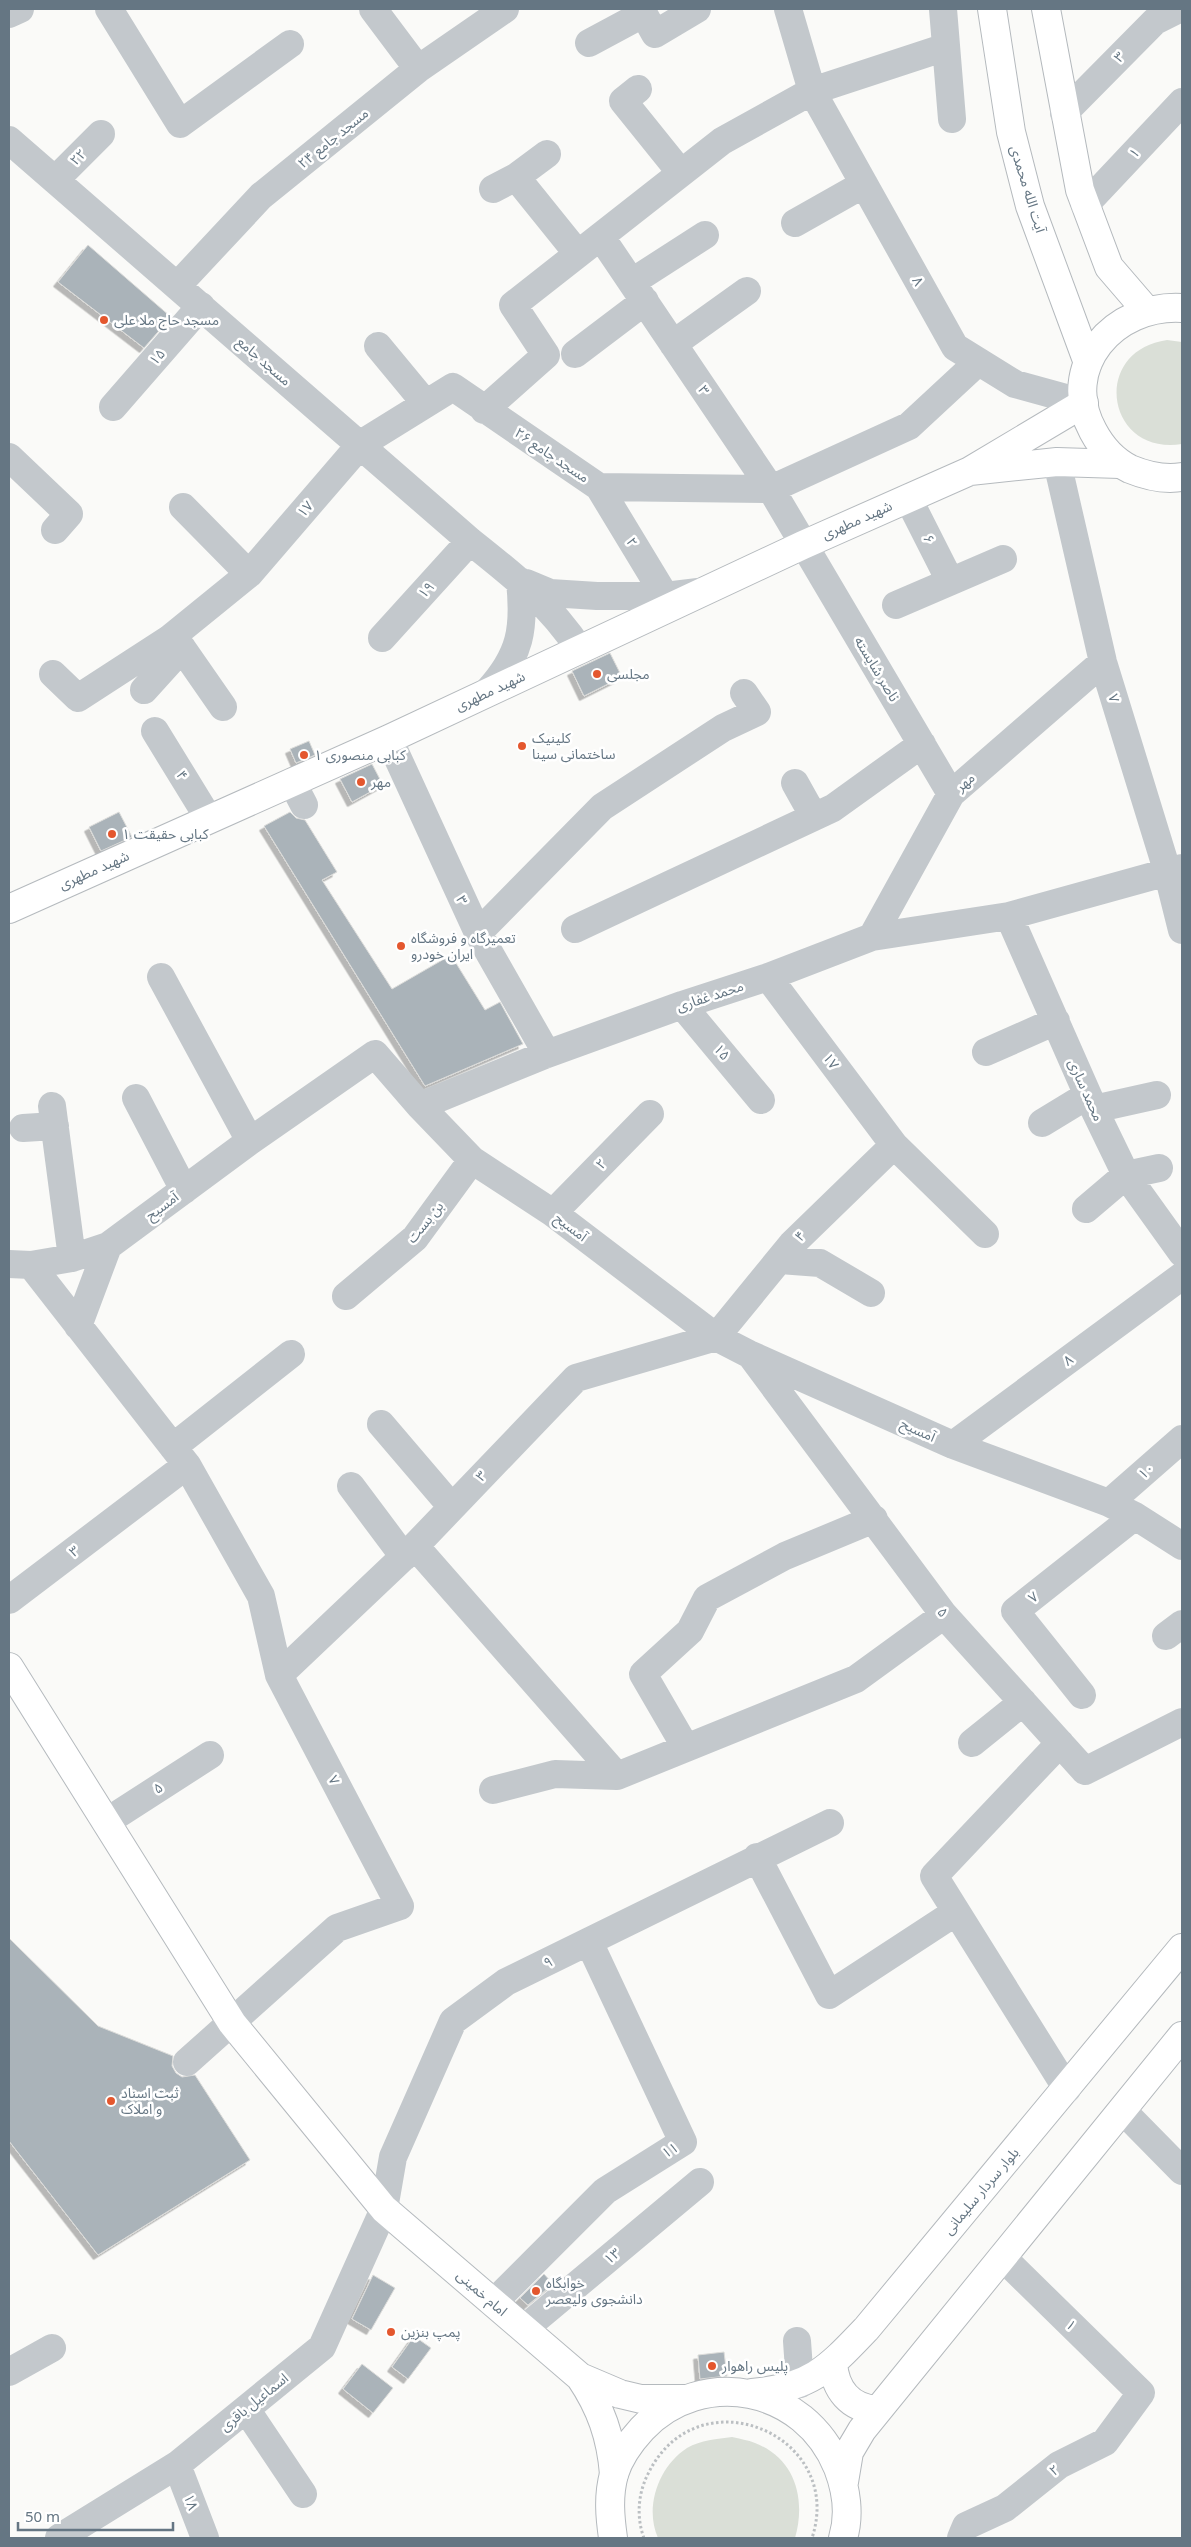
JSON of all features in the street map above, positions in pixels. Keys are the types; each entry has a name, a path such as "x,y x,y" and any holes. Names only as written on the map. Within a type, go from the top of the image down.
{"main road":[{"name":"آیت الله محمدی","path":"992,9 1011,132 1030,206 1088,363"},
{"path":"1046,9 1064,113 1080,190 1109,266 1146,310"},
{"path":"1178,484 1144,475 1120,464 1101,446 1088,422 1084,403 1084,383 1088,363 1098,345 1111,330 1127,318 1146,310 1166,307 1182,308"},
{"path":"970,471 1084,403"},
{"path":"970,471 1057,462 1120,464"},
{"name":"شهید مطهری","path":"9,908 209,819 298,794 353,764 389,739 488,692 583,654 706,591 803,545 970,471"},
{"name":"امام خمینی","path":"9,1667 232,2023 384,2209 580,2377"},
{"name":"بلوار سردار سلیمانی","path":"752,2394 778,2391 800,2384 833,2364 867,2328 1182,1948"},
{"path":"844,2482 850,2452 862,2430 877,2410 1182,2036"},
{"path":"833,2364 834,2375 843,2395 858,2406 877,2410"},
{"path":"580,2377 613,2392 641,2399 685,2399 718,2391 752,2394 784,2405 811,2425 831,2451 844,2482 847,2510 843,2538"},
{"path":"580,2377 592,2394 603,2420 612,2453 614,2474 609,2512 599,2538"},
{"path":"614,2474 630,2442 654,2416 685,2399"},
{"path":"847,2510 861,2538"},
{"path":"609,2512 613,2538"}],"street":[{"path":"9,14 20,9"},
{"path":"109,9 180,124 290,44"},
{"path":"373,9 418,69"},
{"name":"۲۴ مسجد جامع","path":"178,286 261,196 418,69 505,9"},
{"path":"589,43 642,11 655,34 698,9"},
{"path":"788,9 812,91"},
{"path":"942,9 952,119"},
{"name":"۳","path":"1064,113 1154,21 1179,9"},
{"path":"484,410 546,355 514,305 722,140 812,91 946,47"},
{"path":"638,89 623,101 682,173"},
{"name":"۸","path":"812,91 955,348 1015,384 1084,403"},
{"name":"۱","path":"1085,205 1182,102"},
{"name":"۲۲","path":"54,180 101,134"},
{"name":"مسجد جامع","path":"9,140 361,444 470,541 520,581"},
{"path":"547,154 504,183 578,254"},
{"path":"795,223 864,184"},
{"path":"575,354 638,292 705,235"},
{"name":"۳","path":"601,237 771,489 803,545"},
{"path":"673,344 747,291"},
{"name":"۱۵","path":"113,407 201,306"},
{"path":"378,346 426,404"},
{"path":"771,489 909,426 978,362"},
{"name":"۲۶ مسجد جامع","path":"361,444 452,387 599,487 771,489"},
{"name":"۱۷","path":"176,643 249,574 361,444"},
{"path":"9,457 69,514 54,530"},
{"name":"۷","path":"1057,462 1103,662 1175,869 1182,930"},
{"name":"۲","path":"599,487 665,596"},
{"name":"۶","path":"908,498 950,581"},
{"path":"183,506 249,574"},
{"name":"۱۹","path":"382,638 470,541"},
{"name":"ناصر شایسته","path":"803,545 951,794"},
{"path":"896,605 1003,559"},
{"path":"520,581 550,593 665,596 706,591"},
{"path":"520,581 562,623 583,654"},
{"path":"488,692 506,672 517,648 523,616 520,581"},
{"path":"53,674 78,698 176,643"},
{"path":"144,690 176,643"},
{"path":"176,643 223,707"},
{"name":"مهر","path":"872,937 951,794 1103,662"},
{"path":"478,933 602,807 723,728 757,712 744,693"},
{"name":"۴","path":"155,731 209,819"},
{"name":"۳","path":"389,739 478,933 547,1054"},
{"path":"575,929 833,808 922,744"},
{"path":"796,783 814,817"},
{"name":"محمد غفاری","path":"420,1106 547,1054 872,937 1009,916 1175,869"},
{"name":"محمد ساری","path":"1009,916 1091,1102 1126,1175 1182,1253"},
{"path":"161,976 250,1141"},
{"name":"۱۷","path":"768,976 894,1145 984,1234"},
{"name":"۱۵","path":"682,1005 761,1100"},
{"path":"986,1052 1056,1021"},
{"name":"آمسیح","path":"20,1265 72,1258 108,1246 250,1141 376,1054 420,1106 472,1160 553,1213 716,1337 749,1354 953,1445 1109,1503 1136,1516 1182,1546"},
{"path":"1042,1123 1091,1102 1157,1095"},
{"path":"136,1098 184,1190"},
{"name":"۲","path":"553,1213 650,1114"},
{"path":"23,1128 54,1116 72,1258"},
{"name":"۴","path":"716,1337 792,1244 894,1145"},
{"name":"بن بست","path":"346,1296 415,1238 472,1160"},
{"path":"1086,1209 1126,1175 1159,1168"},
{"path":"78,1326 108,1246"},
{"path":"780,1260 820,1263 871,1293"},
{"name":"۷","path":"20,1265 78,1326 180,1456 262,1596 279,1675 400,1906 337,1928 232,2023"},
{"name":"۸","path":"953,1445 1182,1276"},
{"name":"۳","path":"279,1675 409,1552 451,1506 576,1378 716,1337"},
{"name":"۳","path":"9,1600 180,1456 292,1354"},
{"name":"۵","path":"749,1354 874,1518 944,1615 1085,1770 1182,1722"},
{"path":"381,1424 451,1506"},
{"name":"۱۰","path":"1109,1503 1182,1439"},
{"path":"351,1486 409,1552 617,1776"},
{"name":"۷","path":"1082,1696 1015,1611 1136,1516"},
{"path":"686,1748 643,1674 690,1631 707,1598 785,1556 874,1518"},
{"path":"493,1790 555,1774 617,1776 856,1679 944,1615"},
{"path":"972,1743 1023,1702"},
{"path":"1060,1743 934,1876 1066,2089"},
{"name":"۵","path":"106,1822 210,1755"},
{"name":"۹","path":"384,2209 393,2157 453,2021 506,1982 830,1822"},
{"path":"757,1857 829,1995 956,1912"},
{"name":"۱۱","path":"493,2303 605,2191 683,2142 589,1942"},
{"path":"187,2062 232,2023"},
{"path":"1122,2110 1182,2171"},
{"name":"۱۳","path":"524,2329 700,2182"},
{"name":"اسماعیل باقری","path":"59,2538 177,2465 322,2347 384,2209"},
{"name":"۱","path":"1002,2257 1141,2393"},
{"path":"797,2342 800,2384"},
{"path":"9,2372 52,2348"},
{"name":"۲","path":"961,2538 966,2526 1005,2508 1059,2465 1105,2442 1141,2393"},
{"path":"246,2409 303,2494"},
{"name":"۱۸","path":"177,2465 205,2538"}],"path":[{"path":"644,2538 639,2511 643,2483 656,2457 673,2439 696,2427 721,2421 746,2423 769,2431 789,2445 804,2464 814,2486 817,2511 812,2538"}],"shaded area":[{"path":"1167,340 1182,342 1182,444 1156,443 1137,434 1124,419 1117,401 1118,381 1126,363 1142,348"},
{"path":"732,2437 752,2442 769,2450 789,2470 798,2495 798,2524 795,2538 658,2538 654,2526 654,2501 662,2476 669,2465 677,2456 692,2445 709,2440"}],"building":[{"path":"88,245 171,317 144,348 58,282"},
{"name":"مجلسی","path":"610,653 622,677 584,696 572,671"},
{"name":"کبابی منصوری ۱","path":"309,741 315,755 296,763 290,749"},
{"name":"مهر","path":"372,764 383,785 352,802 340,779"},
{"name":"کبابی حقیقت ۱","path":"119,812 132,837 101,851 89,827"},
{"path":"290,812 296,818 305,820 337,872 322,880 392,989 451,955 485,1010 500,1002 523,1044 425,1086 264,826"},
{"name":"ثبت اسناد و املاک","path":"9,1938 98,2026 173,2056 172,2066 176,2073 182,2077 195,2075 250,2160 98,2255 9,2141"},
{"path":"544,2274 553,2284 528,2305 520,2298"},
{"path":"373,2275 395,2288 371,2330 352,2319"},
{"path":"414,2336 431,2348 408,2379 392,2367"},
{"name":"پلیس راهوار","path":"724,2352 727,2376 700,2379 698,2355"},
{"path":"362,2364 393,2388 373,2413 343,2389"}],"place":[{"name":"مسجد حاج ملا علی","path":"104,320"},
{"name":"مجلسی","path":"597,674"},
{"name":"کلینیک ساختمانی سینا","path":"522,746"},
{"name":"کبابی منصوری ۱","path":"304,755"},
{"name":"مهر","path":"361,782"},
{"name":"کبابی حقیقت ۱","path":"112,834"},
{"name":"تعمیرگاه و فروشگاه ایران خودرو","path":"401,946"},
{"name":"ثبت اسناد و املاک","path":"111,2101"},
{"name":"خوابگاه دانشجوی ولیعصر","path":"536,2291"},
{"name":"پمپ بنزین","path":"391,2332"},
{"name":"پلیس راهوار","path":"712,2366"}]}
